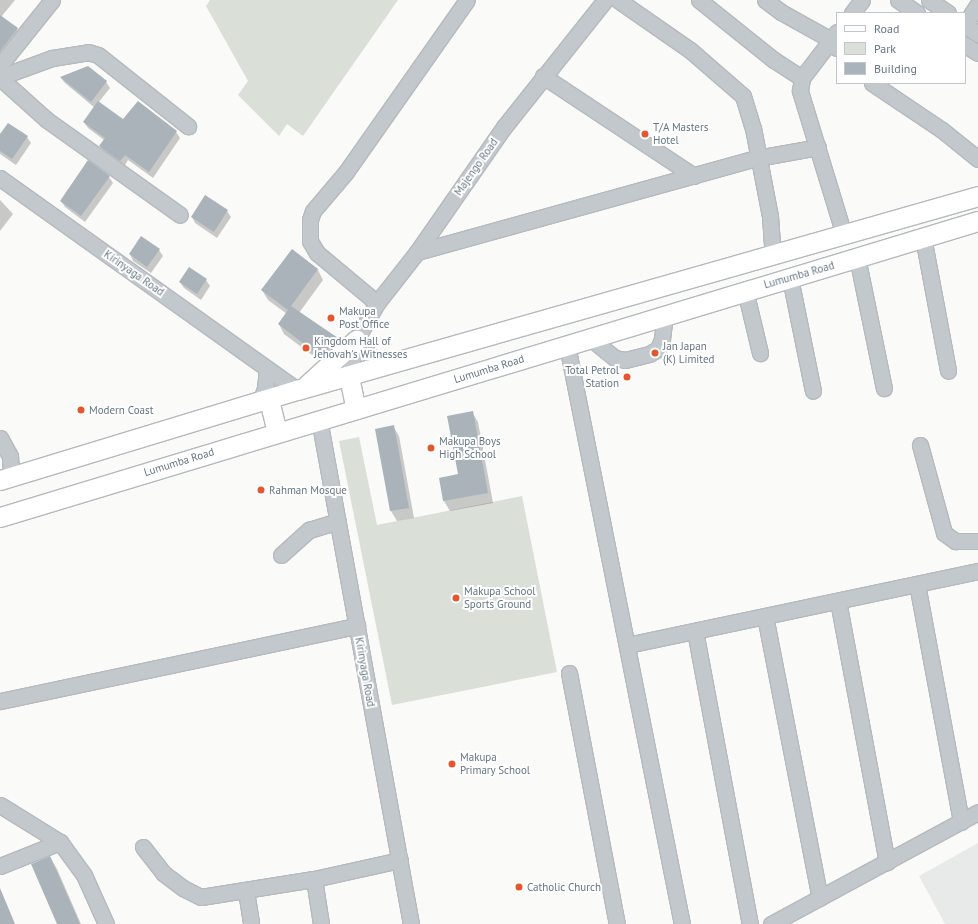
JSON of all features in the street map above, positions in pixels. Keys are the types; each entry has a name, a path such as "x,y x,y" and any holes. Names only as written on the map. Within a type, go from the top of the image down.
{"main road":[{"path":"5,478 299,390 382,368 978,196"},
{"name":"Lumumba Road","path":"0,517 745,290 790,278 978,221"},
{"path":"299,390 331,366 356,340"},
{"path":"349,377 356,409"},
{"path":"264,401 277,432"}],"street":[{"path":"0,65 52,0"},
{"path":"377,303 317,252 310,241 310,220 313,211 346,172 467,0"},
{"name":"Majengo Road","path":"349,377 356,340 377,303 417,252 504,126 605,0"},
{"path":"618,0 690,50 743,96 753,128 770,216 773,255"},
{"path":"700,0 774,60 802,78"},
{"path":"765,0 781,12 835,40 802,78 800,91 844,235"},
{"path":"853,12 862,0"},
{"path":"898,0 916,12"},
{"path":"929,0 947,12"},
{"path":"966,22 978,4"},
{"path":"966,25 978,34"},
{"path":"966,45 978,54"},
{"path":"180,215 47,120 0,78 52,58 88,52 98,55 188,126"},
{"path":"543,76 694,176"},
{"path":"873,84 942,130 978,159"},
{"path":"417,252 650,186 694,176 758,158 818,147"},
{"name":"Kirinyaga Road","path":"0,178 267,369 299,390"},
{"path":"923,237 948,371"},
{"path":"857,257 884,388"},
{"path":"790,278 813,391"},
{"path":"745,290 760,353"},
{"path":"590,338 615,358 625,360 649,354 658,348 662,339 665,315"},
{"path":"356,340 382,368"},
{"path":"567,345 682,924"},
{"path":"264,401 267,369"},
{"name":"Kirinyaga Road","path":"319,419 411,924"},
{"path":"0,438 10,456 5,478"},
{"path":"920,445 944,532 948,538 955,540 978,541"},
{"path":"281,555 309,530 338,521"},
{"path":"627,645 978,571"},
{"path":"918,584 961,822"},
{"path":"838,601 887,862"},
{"path":"766,616 820,898"},
{"path":"0,701 357,626"},
{"path":"695,631 750,924"},
{"path":"569,673 617,924"},
{"path":"0,805 60,842 84,875 106,924"},
{"path":"771,924 978,812"},
{"path":"0,866 60,842"},
{"path":"143,847 163,873 183,888 201,897 314,879 400,860"},
{"path":"314,879 321,924"},
{"path":"246,891 251,924"}],"shaded area":[{"path":"978,843 978,924 945,924 919,876"}],"green space":[{"path":"210,0 398,0 303,136 287,124 279,136 238,95 248,81 206,6"},
{"name":"Makupa School Sports Ground","path":"359,437 377,525 522,496 557,672 392,705 339,441"}],"building":[{"path":"0,15 18,28 0,51"},
{"path":"88,66 107,81 91,102 60,77"},
{"path":"98,101 123,119 138,101 177,131 149,172 125,155 120,161 99,146 105,138 83,122"},
{"path":"8,123 28,136 12,159 0,151 0,134"},
{"path":"88,160 110,176 81,216 60,201"},
{"path":"205,195 228,210 214,232 191,217"},
{"path":"141,236 160,249 147,267 129,254"},
{"path":"292,249 318,269 291,306 338,338 321,357 278,324 288,310 261,290"},
{"path":"189,267 207,279 197,294 179,282"},
{"path":"473,411 488,493 443,501 439,478 458,474 447,416"},
{"path":"394,425 409,508 390,511 375,429"},
{"path":"50,856 80,924 57,924 31,864"},
{"path":"0,888 15,924 0,924"}],"place":[{"name":"T/A Masters Hotel","path":"645,134"},
{"name":"Makupa Post Office","path":"331,318"},
{"name":"Kingdom Hall of Jehovah's Witnesses","path":"306,348"},
{"name":"Jan Japan (K) Limited","path":"655,353"},
{"name":"Total Petrol Station","path":"627,377"},
{"name":"Modern Coast","path":"81,410"},
{"name":"Makupa Boys High School","path":"431,448"},
{"name":"Rahman Mosque","path":"261,490"},
{"name":"Makupa School Sports Ground","path":"456,598"},
{"name":"Makupa Primary School","path":"452,764"},
{"name":"Catholic Church","path":"519,887"}]}
